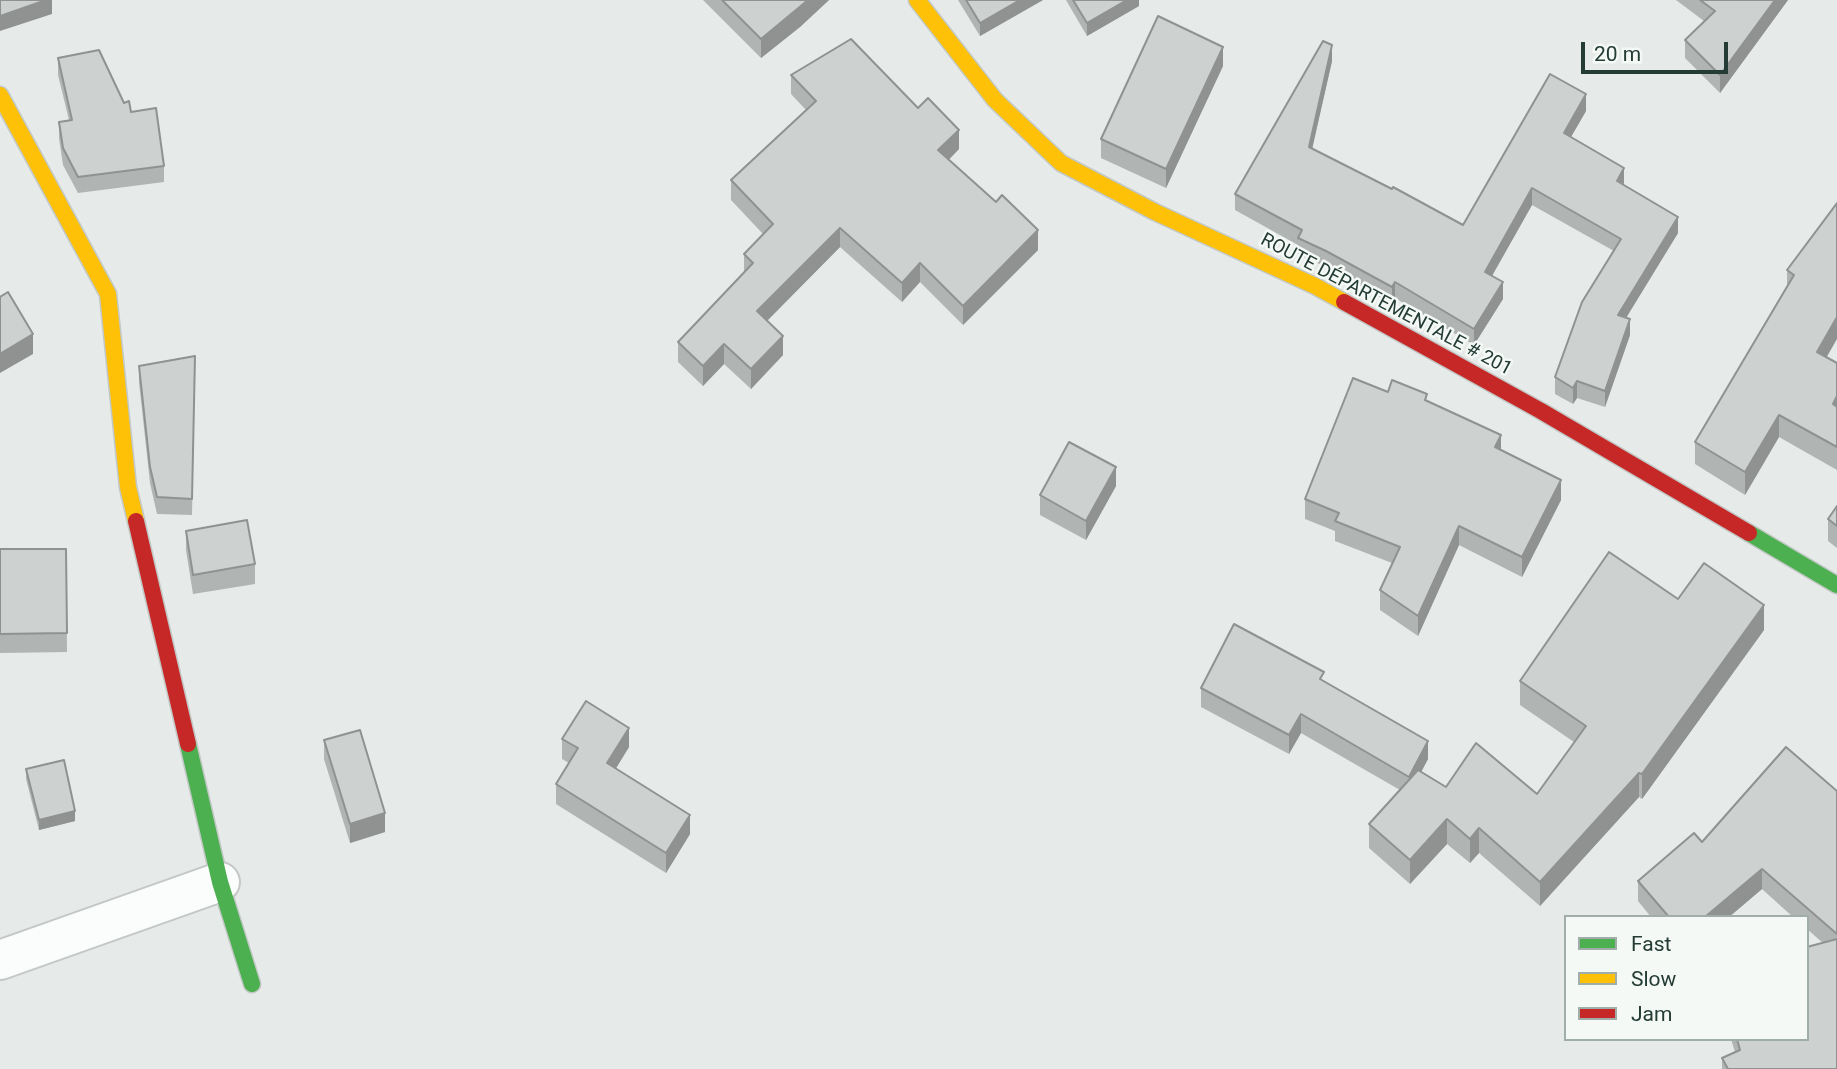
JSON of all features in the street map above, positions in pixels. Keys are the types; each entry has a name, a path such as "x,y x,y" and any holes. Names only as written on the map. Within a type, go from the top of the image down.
{"main road":[{"name":"ROUTE DÉPARTEMENTALE # 201","path":"917,0 995,100 1061,163 1155,212 1315,286 1541,411 1837,585"},
{"path":"0,95 108,294 128,487 220,882 252,984"}],"street":[{"path":"0,960 220,882"}],"building":[{"path":"0,0 46,0 0,16"},
{"path":"722,0 808,0 761,39"},
{"path":"966,0 1020,0 980,23"},
{"path":"1073,0 1127,0 1087,23"},
{"path":"1700,0 1775,0 1720,75 1685,40 1715,11"},
{"path":"1158,16 1223,47 1166,169 1101,139"},
{"path":"851,39 918,108 928,98 959,130 938,150 996,202 1002,195 1038,230 963,306 920,263 902,283 840,228 757,311 783,336 751,369 724,344 703,366 678,342 753,263 744,254 773,224 731,180 816,101 791,75"},
{"path":"1323,41 1332,45 1309,147 1392,189 1393,187 1463,225 1550,74 1586,94 1564,133 1624,168 1617,181 1678,217 1618,315 1630,319 1605,391 1577,381 1573,388 1555,377 1582,302 1621,239 1532,188 1485,272 1503,282 1474,329 1395,282 1392,287 1298,238 1302,230 1235,194"},
{"path":"99,50 124,103 129,101 131,112 156,108 164,166 78,177 63,148 59,122 72,120 58,58"},
{"path":"1837,203 1837,317 1817,352 1837,363 1837,396 1833,404 1837,407 1837,447 1779,415 1745,472 1695,442 1794,275 1787,270"},
{"path":"8,292 33,334 0,354 0,297"},
{"path":"195,356 192,499 157,497 150,467 139,366"},
{"path":"1353,378 1388,392 1392,380 1427,394 1425,400 1501,435 1495,447 1561,480 1522,557 1459,526 1418,616 1380,590 1400,547 1335,521 1339,513 1305,499"},
{"path":"1069,442 1116,467 1086,521 1040,495"},
{"path":"1837,506 1837,526 1828,519"},
{"path":"247,520 255,564 193,575 186,531"},
{"path":"0,549 66,549 67,633 0,634"},
{"path":"1609,552 1678,599 1704,563 1764,605 1642,774 1639,773 1540,882 1479,828 1470,839 1447,819 1410,860 1369,824 1418,770 1446,787 1476,743 1537,794 1586,726 1520,681"},
{"path":"1234,624 1324,672 1320,679 1428,741 1409,777 1301,714 1289,735 1201,688"},
{"path":"586,701 629,728 607,763 690,815 666,853 556,784 578,748 562,739"},
{"path":"360,730 385,813 350,824 324,740"},
{"path":"1786,747 1837,791 1837,934 1762,869 1707,915 1667,915 1638,881 1694,833 1702,842"},
{"path":"64,760 75,811 39,820 26,769"},
{"path":"1837,939 1837,1069 1728,1069 1722,1058 1740,1050 1738,1041 1809,1041 1809,946"}],"traffic: fast":[{"path":"1749,533 1837,585"},
{"path":"188,744 220,882 252,984"}],"traffic: slow":[{"path":"917,0 995,100 1061,163 1155,212 1344,302"},
{"path":"0,95 108,294 128,487 136,521"}],"traffic: jam":[{"path":"1344,302 1541,411 1749,533"},
{"path":"136,521 188,744"}]}
